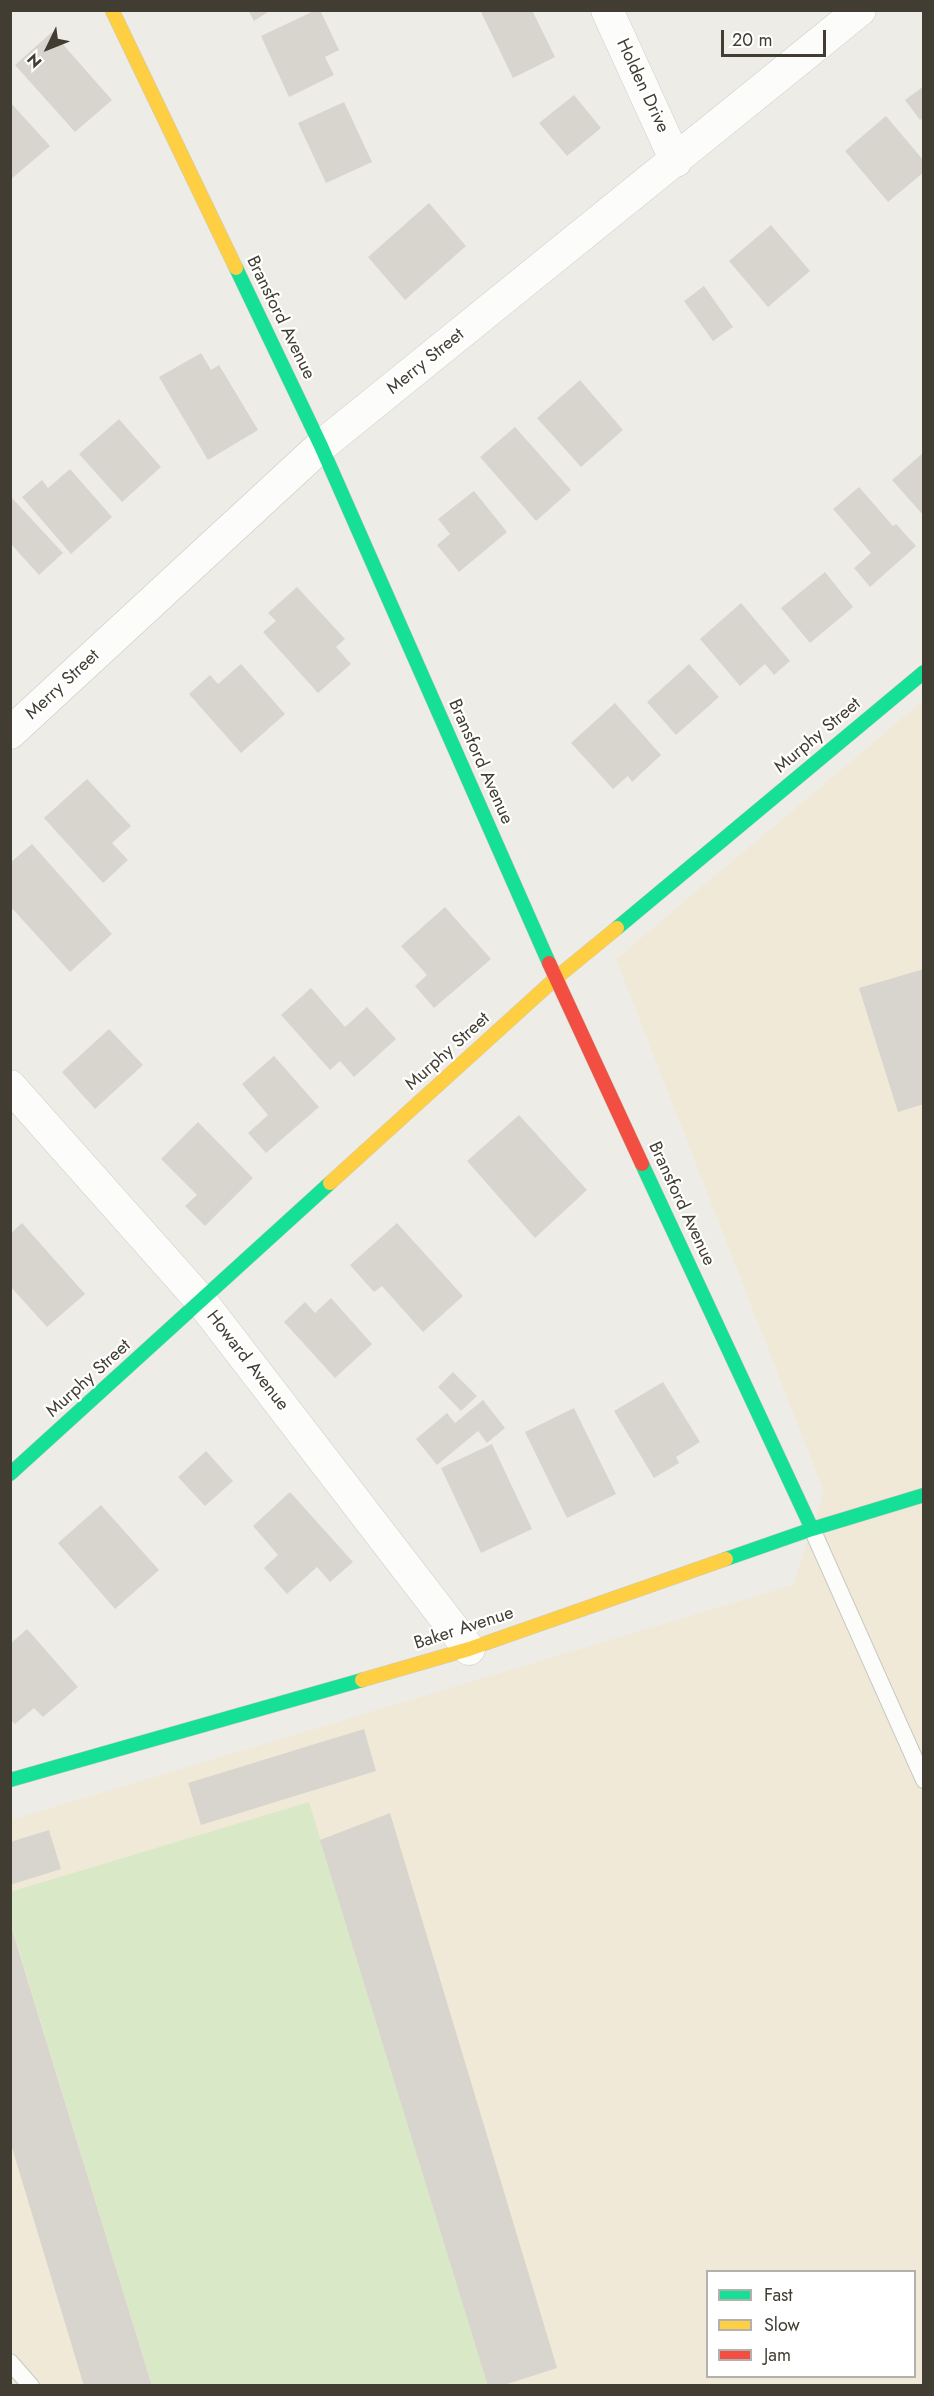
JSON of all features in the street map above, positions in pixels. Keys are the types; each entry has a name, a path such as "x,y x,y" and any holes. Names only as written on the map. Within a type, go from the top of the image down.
{"street":[{"name":"Bransford Avenue","path":"112,10 321,446 556,978 812,1529"},
{"name":"Holden Drive","path":"608,10 676,161"},
{"name":"Merry Street","path":"10,733 321,446 860,10"},
{"name":"Murphy Street","path":"10,1474 556,978 924,672"},
{"name":"Howard Avenue","path":"10,1086 202,1302 469,1649"},
{"name":"Baker Avenue","path":"10,1780 469,1649 812,1529 924,1495"}],"lane":[{"path":"812,1529 924,1780"},
{"path":"10,2362 32,2385"}],"shaded area":[{"path":"923,701 923,2385 11,2386 11,1820 793,1585 824,1492 616,959"}],"green space":[{"path":"309,1802 488,2385 152,2385 11,1924 10,1892"}],"building":[{"path":"248,10 271,10 254,21"},
{"path":"320,10 339,50 325,57 334,75 289,97 261,36"},
{"path":"480,10 532,10 555,57 513,78"},
{"path":"52,32 112,100 75,132 15,65"},
{"path":"924,86 924,117 920,120 905,100"},
{"path":"574,95 601,128 567,156 539,123"},
{"path":"10,102 50,146 10,180"},
{"path":"344,102 372,162 326,183 298,123"},
{"path":"886,116 924,161 924,172 888,202 845,151"},
{"path":"429,203 466,246 405,300 368,257"},
{"path":"771,225 810,271 768,307 729,261"},
{"path":"704,286 733,327 713,341 684,301"},
{"path":"201,353 211,370 219,365 258,430 208,460 159,377"},
{"path":"580,380 623,430 581,467 537,418"},
{"path":"119,419 161,467 122,502 79,454"},
{"path":"515,427 571,490 536,521 480,457"},
{"path":"924,452 924,516 892,480"},
{"path":"70,469 112,517 71,554 22,497 42,480 48,488"},
{"path":"859,487 893,526 896,524 916,546 870,587 854,568 871,553 833,509"},
{"path":"474,491 507,532 459,572 437,545 450,534 438,519"},
{"path":"10,496 63,553 39,575 10,543"},
{"path":"825,572 853,607 810,643 781,608"},
{"path":"297,587 345,639 336,647 351,664 318,693 263,632 276,621 268,613"},
{"path":"741,603 790,661 774,675 765,664 740,686 700,639"},
{"path":"241,664 285,714 241,753 189,694 210,675 218,684"},
{"path":"689,664 719,697 676,735 647,702"},
{"path":"615,703 661,755 632,782 628,776 613,789 571,743"},
{"path":"87,779 131,826 112,843 128,860 103,883 44,818"},
{"path":"32,844 112,934 70,972 10,906 10,863"},
{"path":"445,907 491,959 434,1008 415,986 427,975 401,946"},
{"path":"924,969 924,1104 898,1112 859,988"},
{"path":"311,988 345,1027 367,1007 396,1039 354,1077 340,1061 330,1070 281,1015"},
{"path":"109,1029 143,1065 95,1109 62,1072"},
{"path":"274,1056 319,1107 266,1153 248,1133 268,1115 242,1084"},
{"path":"519,1115 587,1190 535,1238 467,1161"},
{"path":"198,1122 253,1178 205,1226 185,1206 197,1195 161,1159"},
{"path":"22,1223 85,1294 47,1327 10,1286 10,1234"},
{"path":"397,1223 463,1296 423,1332 382,1286 374,1292 350,1265"},
{"path":"331,1298 372,1344 335,1378 284,1322 305,1302 315,1313"},
{"path":"453,1372 477,1396 461,1411 438,1387"},
{"path":"663,1382 700,1442 676,1457 679,1463 654,1478 614,1411"},
{"path":"483,1400 505,1428 487,1443 478,1431 437,1465 416,1439 447,1413 455,1423"},
{"path":"574,1408 616,1494 567,1518 525,1432"},
{"path":"492,1444 532,1529 481,1553 441,1468"},
{"path":"206,1451 233,1481 205,1506 178,1477"},
{"path":"290,1492 353,1562 330,1582 317,1567 287,1594 264,1568 278,1555 253,1526"},
{"path":"101,1505 159,1570 115,1609 58,1543"},
{"path":"27,1629 78,1687 43,1717 34,1708 15,1724 10,1719 10,1644"},
{"path":"364,1729 376,1771 201,1825 188,1783"},
{"path":"390,1813 557,2368 501,2386 488,2386 320,1840"},
{"path":"49,1830 61,1869 10,1885 10,1842"},
{"path":"10,1926 152,2386 84,2386 10,2141"}],"traffic: fast":[{"path":"236,268 321,446 549,963"},
{"path":"617,928 924,672"},
{"path":"642,1164 812,1529"},
{"path":"10,1474 330,1183"},
{"path":"726,1559 812,1529 924,1495"},
{"path":"10,1780 362,1680"}],"traffic: slow":[{"path":"112,10 236,268"},
{"path":"330,1183 556,978 617,928"},
{"path":"362,1680 469,1649 726,1559"}],"traffic: jam":[{"path":"549,963 642,1164"}]}
